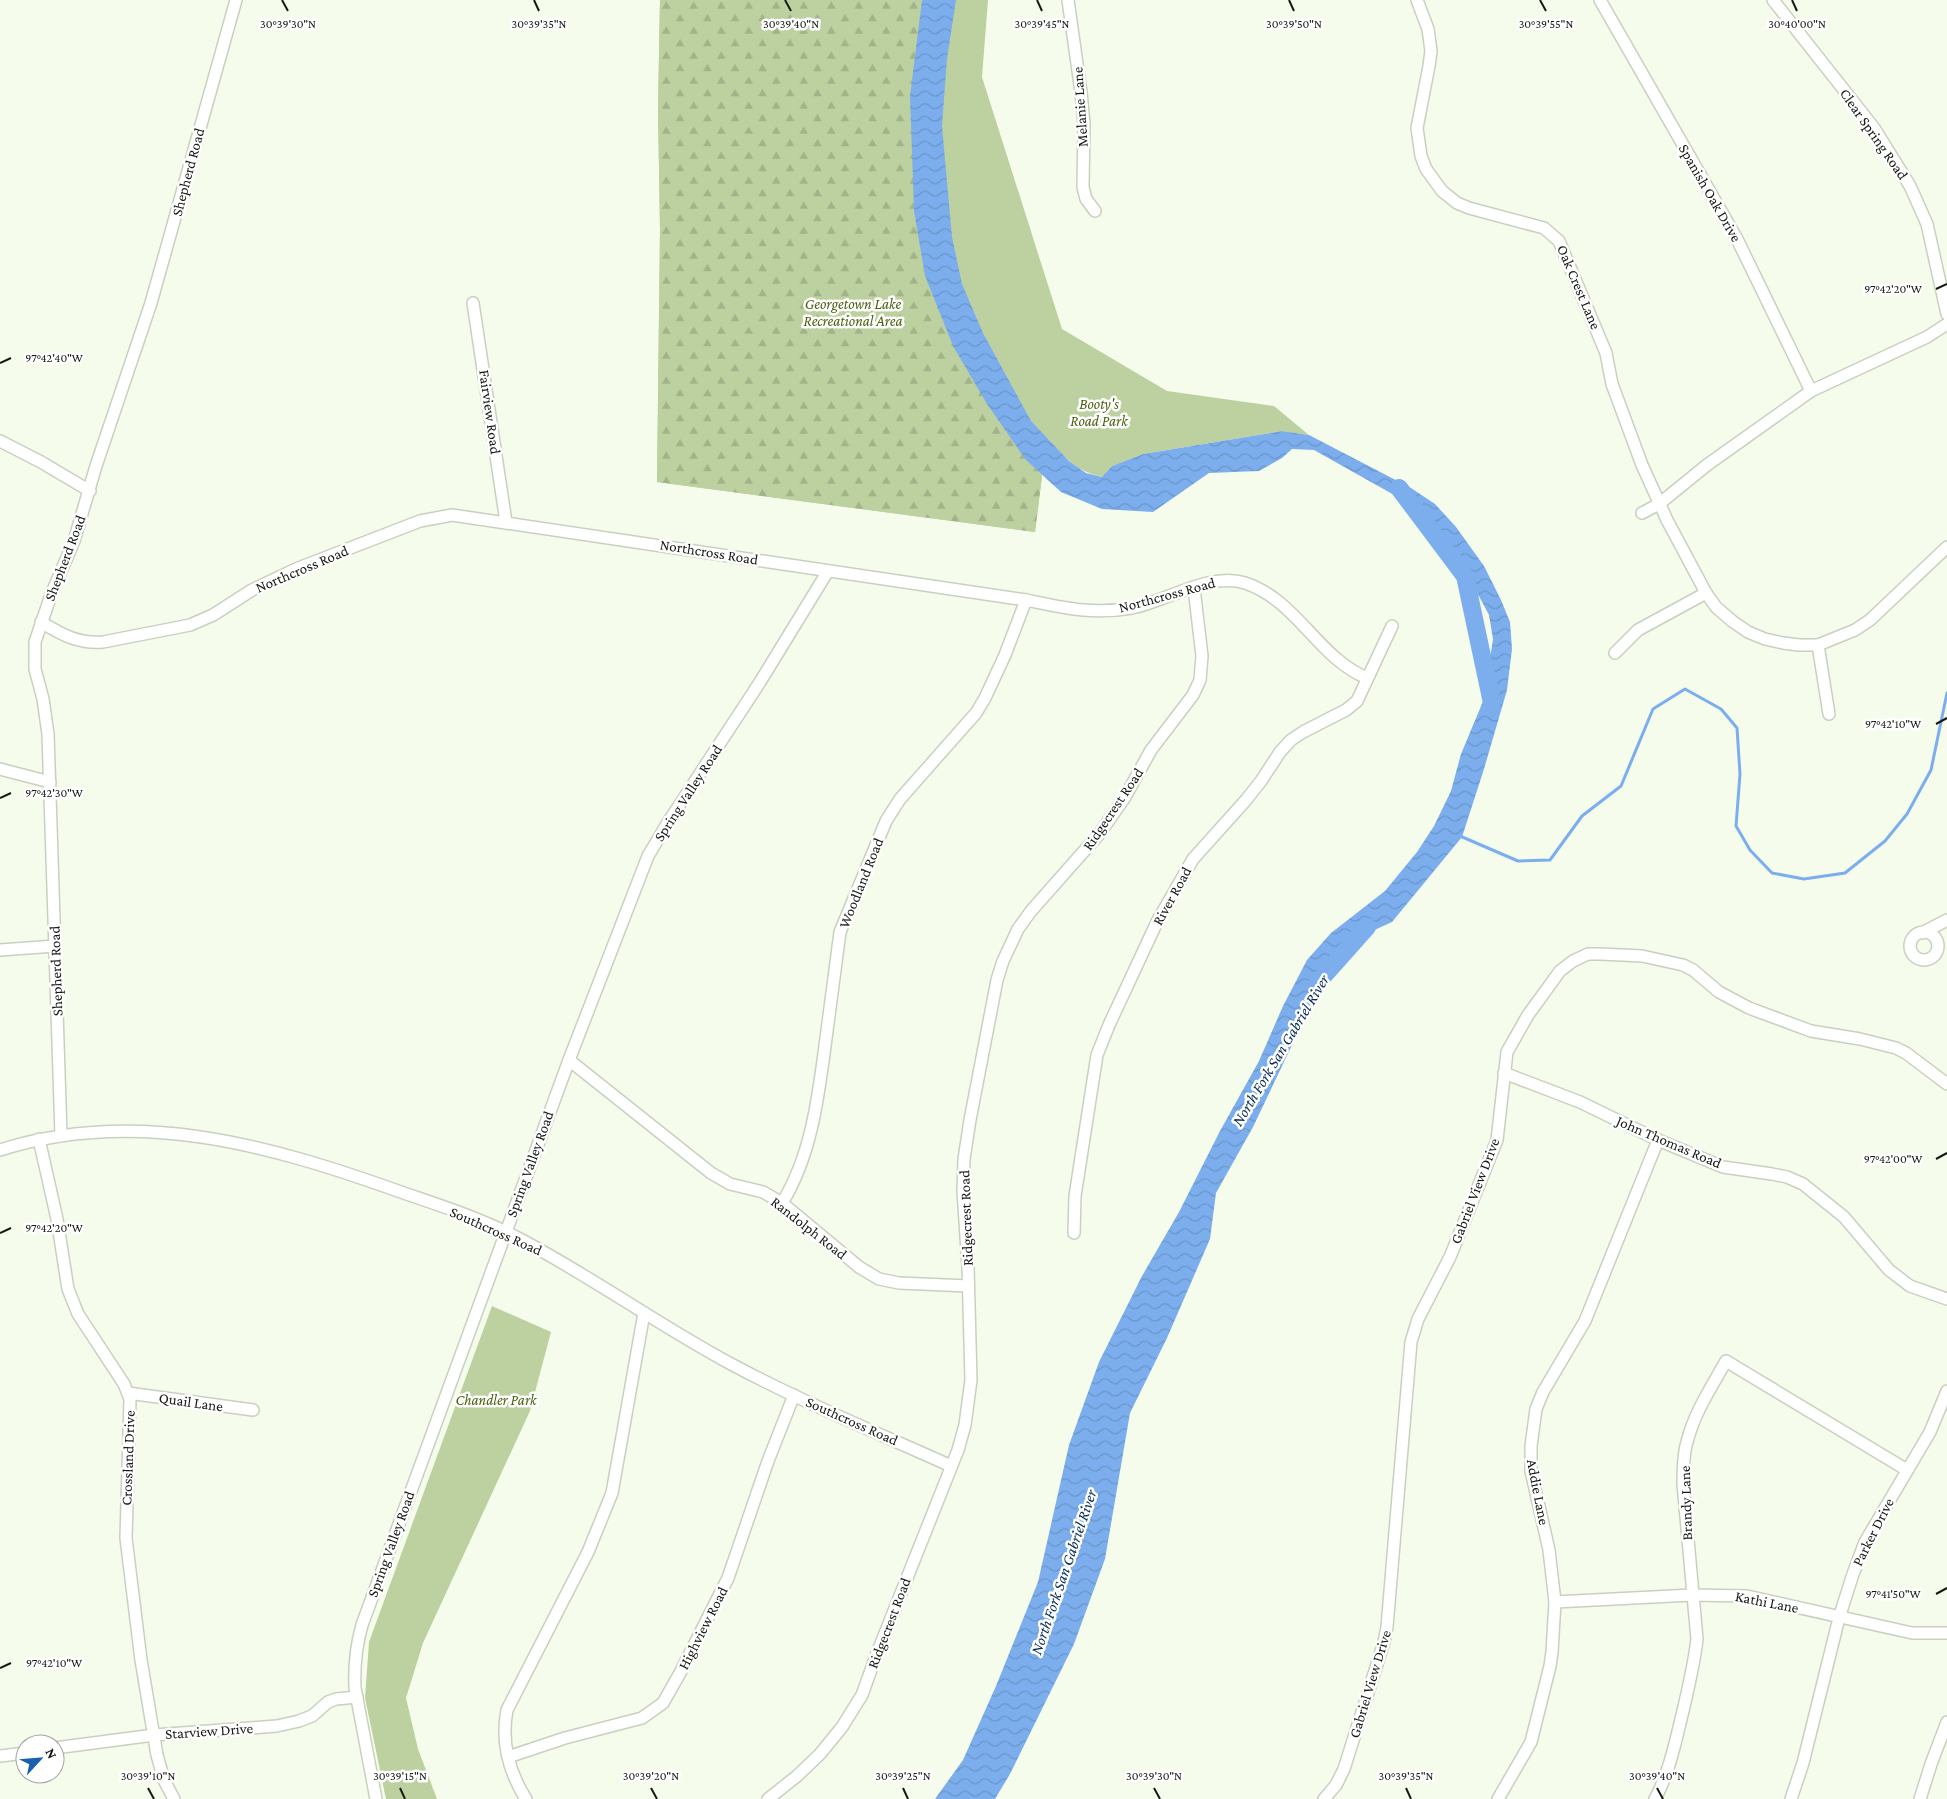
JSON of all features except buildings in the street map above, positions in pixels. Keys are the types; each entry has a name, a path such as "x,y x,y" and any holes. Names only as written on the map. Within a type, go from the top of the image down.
{"street":[{"name":"Shepherd Road","path":"61,1135 50,782 46,716 34,669 33,655 35,642 41,622 74,541 96,466 151,304 236,0"},
{"name":"Melanie Lane","path":"1068,0 1084,124 1083,187 1086,199 1095,211"},
{"name":"Oak Crest Lane","path":"1417,0 1428,29 1431,51 1417,128 1419,147 1426,169 1442,191 1457,203 1544,228 1560,241 1603,345 1610,368 1612,384 1642,465 1659,504 1706,593 1716,607 1748,632 1782,643 1799,645 1818,644"},
{"name":"Spanish Oak Drive","path":"1600,0 1737,239 1810,391"},
{"name":"Clear Spring Road","path":"1773,0 1874,128 1910,186 1927,224 1934,248 1947,314"},
{"name":"Fairview Road","path":"473,303 506,522"},
{"path":"1642,513 1659,504 1707,465 1810,391 1927,337 1947,324"},
{"path":"0,441 41,462 90,491"},
{"name":"Northcross Road","path":"41,622 73,640 91,643 190,625 206,619 252,590 286,573 420,521 452,515 1026,600 1082,611 1133,608 1212,582 1228,580 1246,583 1274,597 1336,658 1359,675 1367,678"},
{"path":"1829,714 1818,644 1855,630 1870,620 1947,547"},
{"name":"Spring Valley Road","path":"376,1799 354,1672 355,1656 362,1624 505,1232 648,856 760,682 828,571"},
{"name":"Ridgecrest Road","path":"768,1799 797,1776 820,1754 842,1727 862,1695 963,1434 969,1406 971,1380 963,1191 964,1159 994,994 1003,961 1018,929 1030,911 1100,833 1125,796 1151,750 1193,695 1200,680 1202,656 1194,588"},
{"path":"1616,653 1638,630 1706,593"},
{"name":"Woodland Road","path":"782,1203 795,1183 818,1101 840,932 846,914 886,821 900,799 965,726 985,698 1005,655 1026,600"},
{"name":"River Road","path":"1074,1233 1075,1196 1097,1055 1157,922 1193,859 1246,800 1280,752 1291,740 1303,732 1346,710 1357,701 1392,626"},
{"path":"0,769 50,782"},
{"path":"1922,933 1947,920"},
{"path":"0,950 55,946"},
{"name":"Gabriel View Drive","path":"1324,1799 1336,1784 1344,1769 1388,1627 1411,1342 1418,1319 1450,1257 1496,1140 1507,1052 1528,1015 1560,972 1573,960 1588,954 1642,956 1683,965 1693,970 1719,992 1760,1012 1811,1032 1860,1039 1896,1048 1906,1053 1947,1084"},
{"name":"Randolph Road","path":"569,1060 711,1173 730,1184 763,1192 782,1203 859,1268 879,1279 899,1283 968,1286"},
{"name":"John Thomas Road","path":"1504,1073 1580,1102 1658,1140 1723,1167 1772,1174 1802,1184 1844,1216 1889,1270 1910,1286 1947,1299"},
{"name":"Southcross Road","path":"0,1150 61,1135 98,1131 160,1132 203,1137 304,1159 476,1219 505,1232 543,1252 731,1364 794,1395 951,1466"},
{"name":"Crossland Drive","path":"39,1139 57,1219 68,1289 87,1330 124,1384 128,1394 130,1410 127,1453 126,1538 141,1660 159,1766 174,1799"},
{"name":"Addie Lane","path":"1498,1799 1531,1742 1550,1666 1555,1602 1549,1550 1531,1471 1530,1446 1536,1408 1552,1376 1585,1321 1658,1140"},
{"path":"526,1799 508,1757 505,1737 508,1710 588,1552 612,1494 644,1313"},
{"name":"Brandy Lane","path":"1655,1799 1662,1785 1673,1752 1695,1660 1697,1639 1683,1484 1683,1462 1687,1441 1697,1415 1726,1361 1907,1470"},
{"name":"Parker Drive","path":"1791,1799 1803,1763 1839,1618 1865,1542 1930,1432 1947,1391"},
{"name":"Quail Lane","path":"128,1394 253,1410"},
{"name":"Highview Road","path":"508,1757 565,1738 642,1718 663,1702 672,1689 728,1578 768,1461 794,1395"},
{"name":"Kathi Lane","path":"1555,1602 1692,1595 1748,1596 1912,1633 1947,1633"},
{"name":"Starview Drive","path":"65,1747 154,1735 277,1726 312,1716 328,1702 336,1699 357,1697"},
{"path":"1920,1799 1947,1722"},
{"path":"0,1756 15,1754"}],"green space":[{"name":"Georgetown Lake Recreational Area","path":"660,0 988,0 982,77 1062,329 1167,391 1274,406 1309,435 1282,431 1143,454 1112,466 1103,477 1085,471 1072,463 1047,438 1035,532 657,482"},
{"name":"Georgetown Lake Recreational Area","path":"660,0 922,0 910,96 914,211 925,276 1026,460 1042,475 1035,532 657,482"},
{"name":"Chandler Park","path":"492,1306 551,1332 530,1411 423,1643 406,1698 418,1749 437,1799 386,1799 365,1698 369,1642"}],"water":[{"path":"922,0 956,0 947,59 942,126 952,237 962,284 983,333 1031,421 1069,461 1086,473 1102,477 1112,466 1143,454 1282,431 1309,435 1411,488 1435,504 1456,527 1484,566 1510,622 1512,649 1507,690 1462,837 1392,922 1368,933 1339,953 1314,999 1253,1127 1216,1193 1210,1239 1167,1338 1130,1413 1105,1559 1074,1644 1010,1774 995,1799 935,1799 963,1760 996,1686 1038,1582 1069,1445 1099,1362 1142,1276 1179,1212 1220,1131 1259,1061 1283,1006 1307,960 1331,933 1385,891 1417,852 1434,826 1451,791 1461,754 1484,699 1493,639 1489,615 1455,551 1425,514 1314,450 1292,449 1282,458 1259,471 1209,473 1153,512 1102,509 1061,492 1026,460 987,404 953,346 925,276 914,211 910,96"}],"waterway":[{"name":"North Fork San Gabriel River","path":"1399,488 1465,576 1492,703"},
{"path":"1460,836 1518,861 1550,860 1582,816 1621,786 1653,709 1685,689 1721,709 1737,728 1740,774 1736,826 1750,850 1772,873 1804,879 1845,873 1885,841 1907,814 1931,770 1947,693"},
{"name":"North Fork San Gabriel River","path":"1318,982 1367,927"}],"park label":[{"name":"Booty's Road Park","path":"1099,412"}]}
